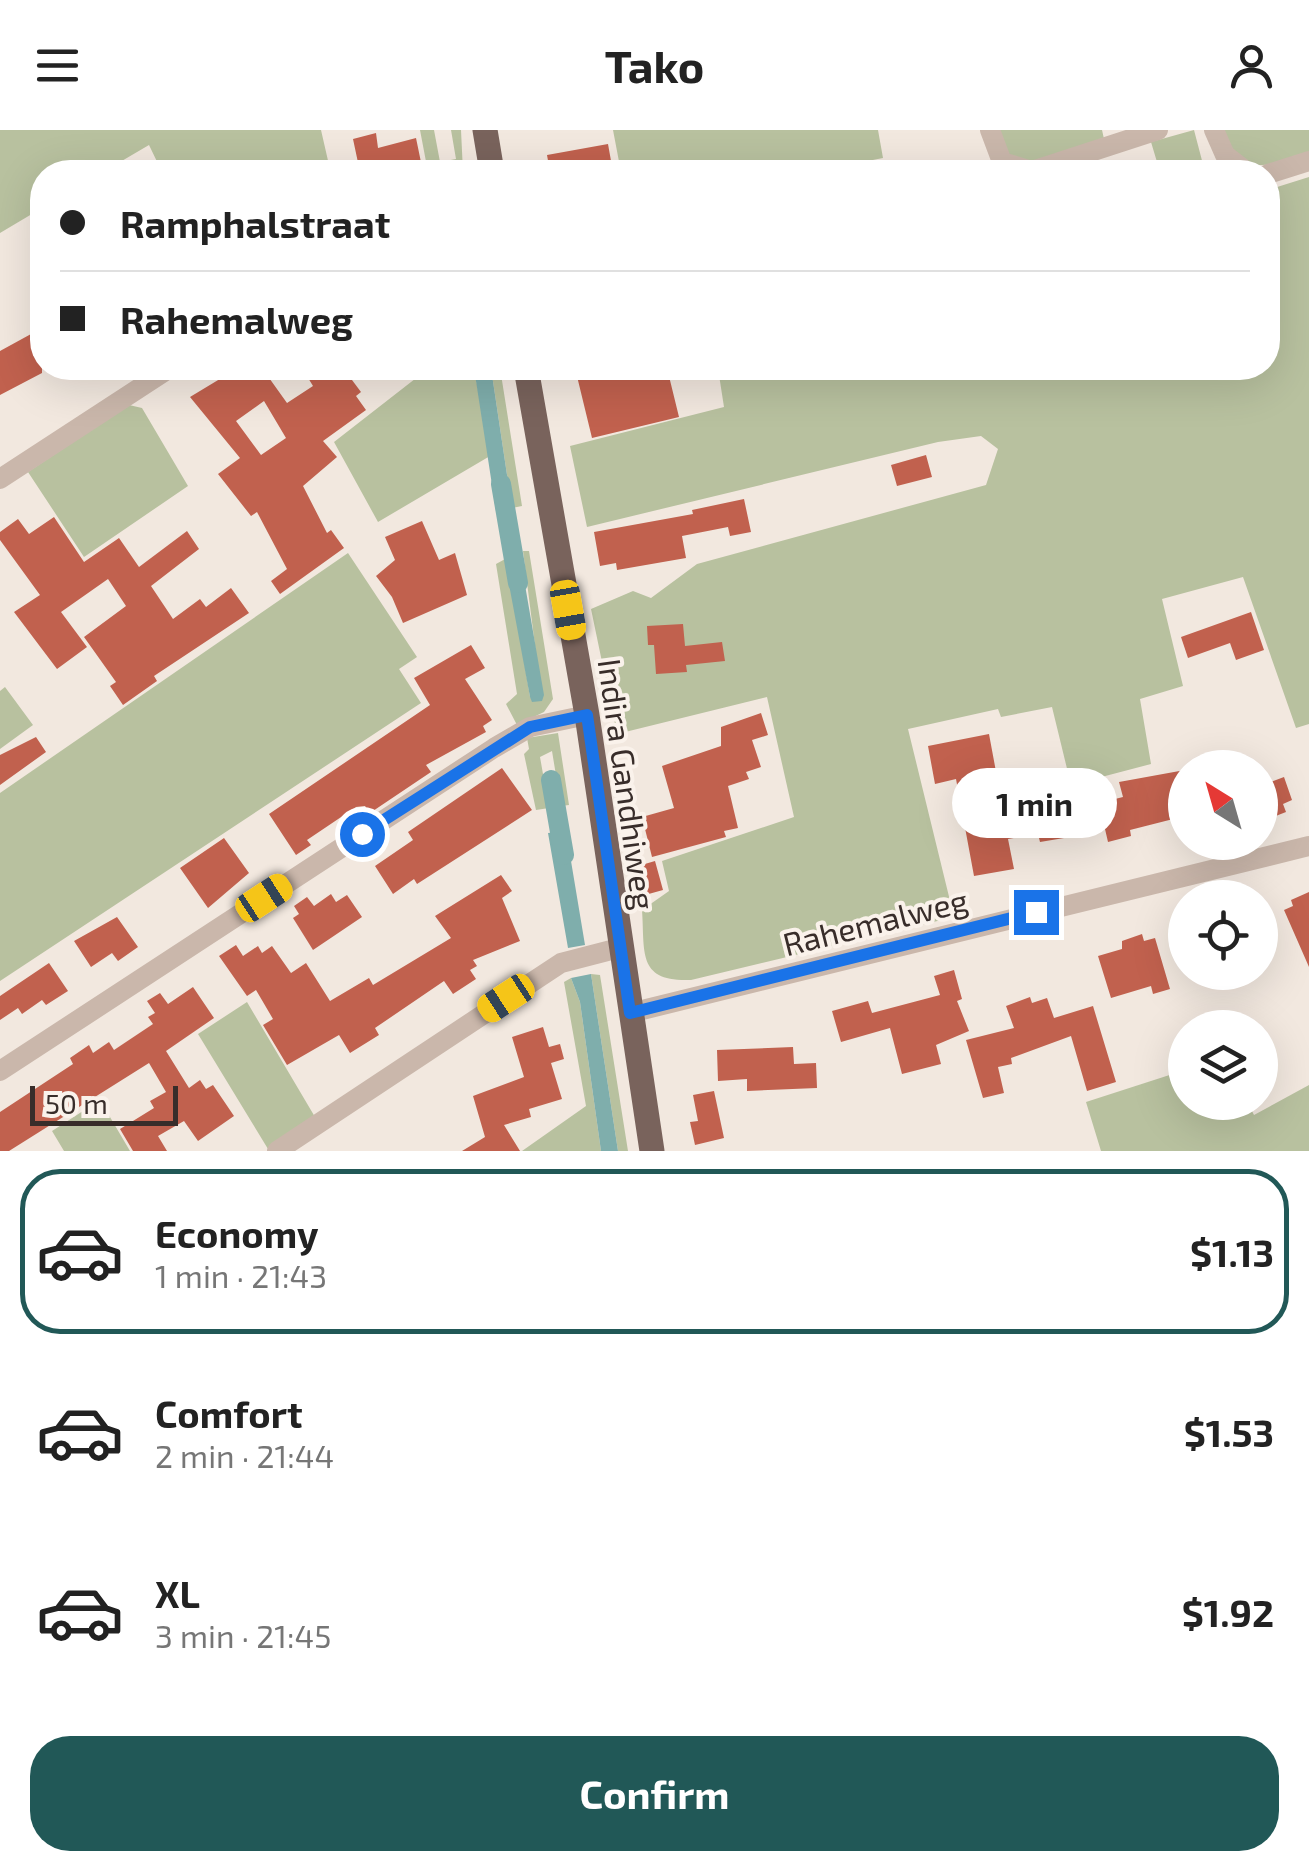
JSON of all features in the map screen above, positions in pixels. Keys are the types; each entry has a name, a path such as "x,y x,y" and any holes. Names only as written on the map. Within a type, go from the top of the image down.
{"main road":[{"path":"485,130 490,160"},
{"name":"Indira Gandhiweg","path":"528,380 587,715 652,1151"}],"street":[{"path":"1066,160 1158,130"},
{"path":"1214,130 1225,155 1231,160"},
{"path":"991,135 1001,160"},
{"path":"1280,170 1309,162"},
{"path":"0,479 152,380"},
{"path":"0,1071 494,748 530,727 587,715"},
{"name":"Rahemalweg","path":"630,1013 1309,846"},
{"path":"277,1151 561,963 619,948"}],"green space":[{"path":"0,130 321,130 328,160 156,160 149,145 123,160 30,160 30,215 0,233"},
{"path":"420,130 434,130 440,160 426,160"},
{"path":"451,130 461,130 462,160 451,160 456,159"},
{"path":"613,130 878,130 883,158 873,160 619,160"},
{"path":"996,130 1102,130 1104,139 1043,160 1018,160 1006,155"},
{"path":"1194,130 1202,160 1156,160 1151,142"},
{"path":"1223,130 1309,130 1309,154 1280,162 1245,160 1231,146"},
{"path":"1309,177 1309,724 1296,728 1243,577 1162,599 1183,686 1140,699 1151,764 1071,785 1052,707 1001,717 998,709 908,729 954,917 691,980 661,976 653,970 645,952 642,910 669,891 662,861 794,817 767,697 617,734 591,609 633,591 651,598 697,564 986,485 998,449 981,436 938,442 587,527 570,446 724,407 720,380 1280,380 1280,186"},
{"path":"414,380 476,380 490,456 378,522 334,442"},
{"path":"493,380 502,380 522,506 512,508"},
{"path":"129,405 142,408 188,486 84,557 28,472"},
{"path":"523,551 529,551 553,699 544,712 517,725 506,704 517,694 496,564 507,558 530,697 542,701"},
{"path":"348,553 417,657 399,669 421,703 0,981 0,793"},
{"path":"5,687 33,725 0,749 0,691"},
{"path":"558,733 569,805 561,806 552,751 540,757 549,808 536,810 524,754 529,749 527,738"},
{"path":"591,974 600,975 628,1151 618,1151"},
{"path":"571,978 580,1002 601,1151 522,1151 586,1106 564,982"},
{"path":"247,1002 315,1117 268,1149 198,1034"},
{"path":"1168,1075 1168,1120 1278,1120 1278,1102 1309,1085 1309,1151 1101,1151 1086,1102"},
{"path":"100,1100 130,1151 64,1151 52,1131"}],"water":[{"path":"476,380 493,380 512,508 496,511"},
{"path":"520,556 542,701 532,702 530,697 505,563 507,558"},
{"path":"566,831 585,945 568,948 548,833"},
{"path":"591,974 618,1151 601,1151 580,1002 571,978"}],"building":[{"path":"376,133 378,148 416,138 421,160 357,160 353,139"},
{"path":"608,144 611,160 548,160 547,155"},
{"path":"30,335 30,379 0,395 0,351"},
{"path":"218,380 271,380 287,403 313,386 309,380 352,380 361,392 356,396 366,410 323,441 337,457 303,486 327,533 331,530 344,548 280,594 271,581 287,569 257,512 251,516 218,474 240,458 190,397","holes":["264,401 286,438 261,455 236,421"]},
{"path":"578,380 670,380 679,417 592,438"},
{"path":"926,455 932,477 897,486 891,465"},
{"path":"744,499 751,532 730,536 728,527 682,536 686,558 617,570 616,563 600,566 594,532 693,514 692,510"},
{"path":"54,517 84,562 119,538 139,567 187,531 199,549 151,586 173,619 200,599 206,607 231,588 249,613 154,676 157,681 123,705 110,686 116,682 84,637 126,606 108,579 61,612 87,647 57,669 14,612 40,595 0,540 0,532 18,519 29,534"},
{"path":"422,521 439,560 455,553 467,595 403,623 392,597 376,576 395,560 385,537"},
{"path":"1251,612 1264,650 1236,660 1230,643 1188,658 1181,637"},
{"path":"683,624 685,646 722,642 725,661 686,665 687,672 656,674 654,645 648,645 647,626"},
{"path":"471,645 485,668 465,679 492,720 483,726 486,732 426,765 431,772 370,813 365,806 356,807 307,840 311,845 296,855 269,814 430,705 414,678"},
{"path":"761,713 768,735 752,740 761,767 746,772 749,779 728,786 738,828 724,831 726,837 652,857 642,817 674,808 662,766 721,746 721,727"},
{"path":"989,734 1002,804 1068,791 1076,836 1040,842 1038,834 1008,839 1014,869 974,876 956,779 935,784 928,746"},
{"path":"36,737 46,752 0,785 0,755"},
{"path":"502,768 532,810 417,884 414,879 393,894 375,866 413,840 408,832"},
{"path":"1168,773 1168,820 1130,830 1131,836 1108,842 1099,803 1123,797 1119,782"},
{"path":"1284,777 1292,800 1283,804 1286,812 1278,815 1278,779"},
{"path":"224,838 249,873 208,908 180,868"},
{"path":"655,861 663,890 645,895 638,866"},
{"path":"501,875 512,891 502,898 520,941 473,960 477,966 470,970 476,979 453,994 444,981 375,1028 379,1035 350,1053 339,1035 287,1065 263,1025 273,1019 256,990 247,996 219,956 236,945 243,956 258,946 262,953 272,946 291,973 306,963 330,1001 369,978 373,985 451,938 435,916"},
{"path":"1309,892 1309,967 1284,910 1293,906 1291,900"},
{"path":"331,894 336,902 347,895 362,917 313,950 293,918 299,914 294,906 307,897 314,906"},
{"path":"117,917 138,947 118,961 112,953 91,967 74,941"},
{"path":"1142,934 1144,941 1155,938 1168,990 1153,994 1151,986 1111,998 1098,956 1122,949 1122,941"},
{"path":"49,963 68,991 46,1005 42,1000 22,1014 18,1008 0,1020 0,996"},
{"path":"954,970 962,999 957,1001 969,1031 936,1045 941,1064 902,1074 890,1028 841,1042 832,1011 868,1001 872,1013 940,995 934,976"},
{"path":"193,987 214,1018 166,1051 189,1088 200,1080 206,1089 213,1085 234,1116 198,1141 184,1121 158,1136 167,1151 133,1151 120,1129 154,1108 150,1101 166,1092 149,1063 9,1151 0,1151 0,1112 73,1064 70,1058 89,1045 93,1053 109,1042 114,1050 153,1024 148,1017 155,1013 147,1001 160,993 168,1004"},
{"path":"1030,997 1032,1003 1047,998 1054,1018 1093,1006 1116,1082 1087,1091 1071,1036 1011,1058 1012,1064 998,1067 1004,1093 983,1098 966,1040 1014,1028 1006,1006"},
{"path":"543,1027 549,1047 560,1044 564,1059 551,1063 562,1099 529,1109 531,1117 504,1125 520,1151 462,1151 485,1137 473,1096 524,1077 512,1037"},
{"path":"793,1047 794,1064 816,1063 817,1088 747,1091 747,1079 718,1081 717,1050"},
{"path":"714,1091 724,1138 695,1145 690,1122 698,1121 693,1095"}],"waterway":[{"path":"501,484 518,583"},
{"path":"551,780 564,855"}],"route":[{"path":"362,834 530,727 587,715 630,1013 1036,912"}]}
